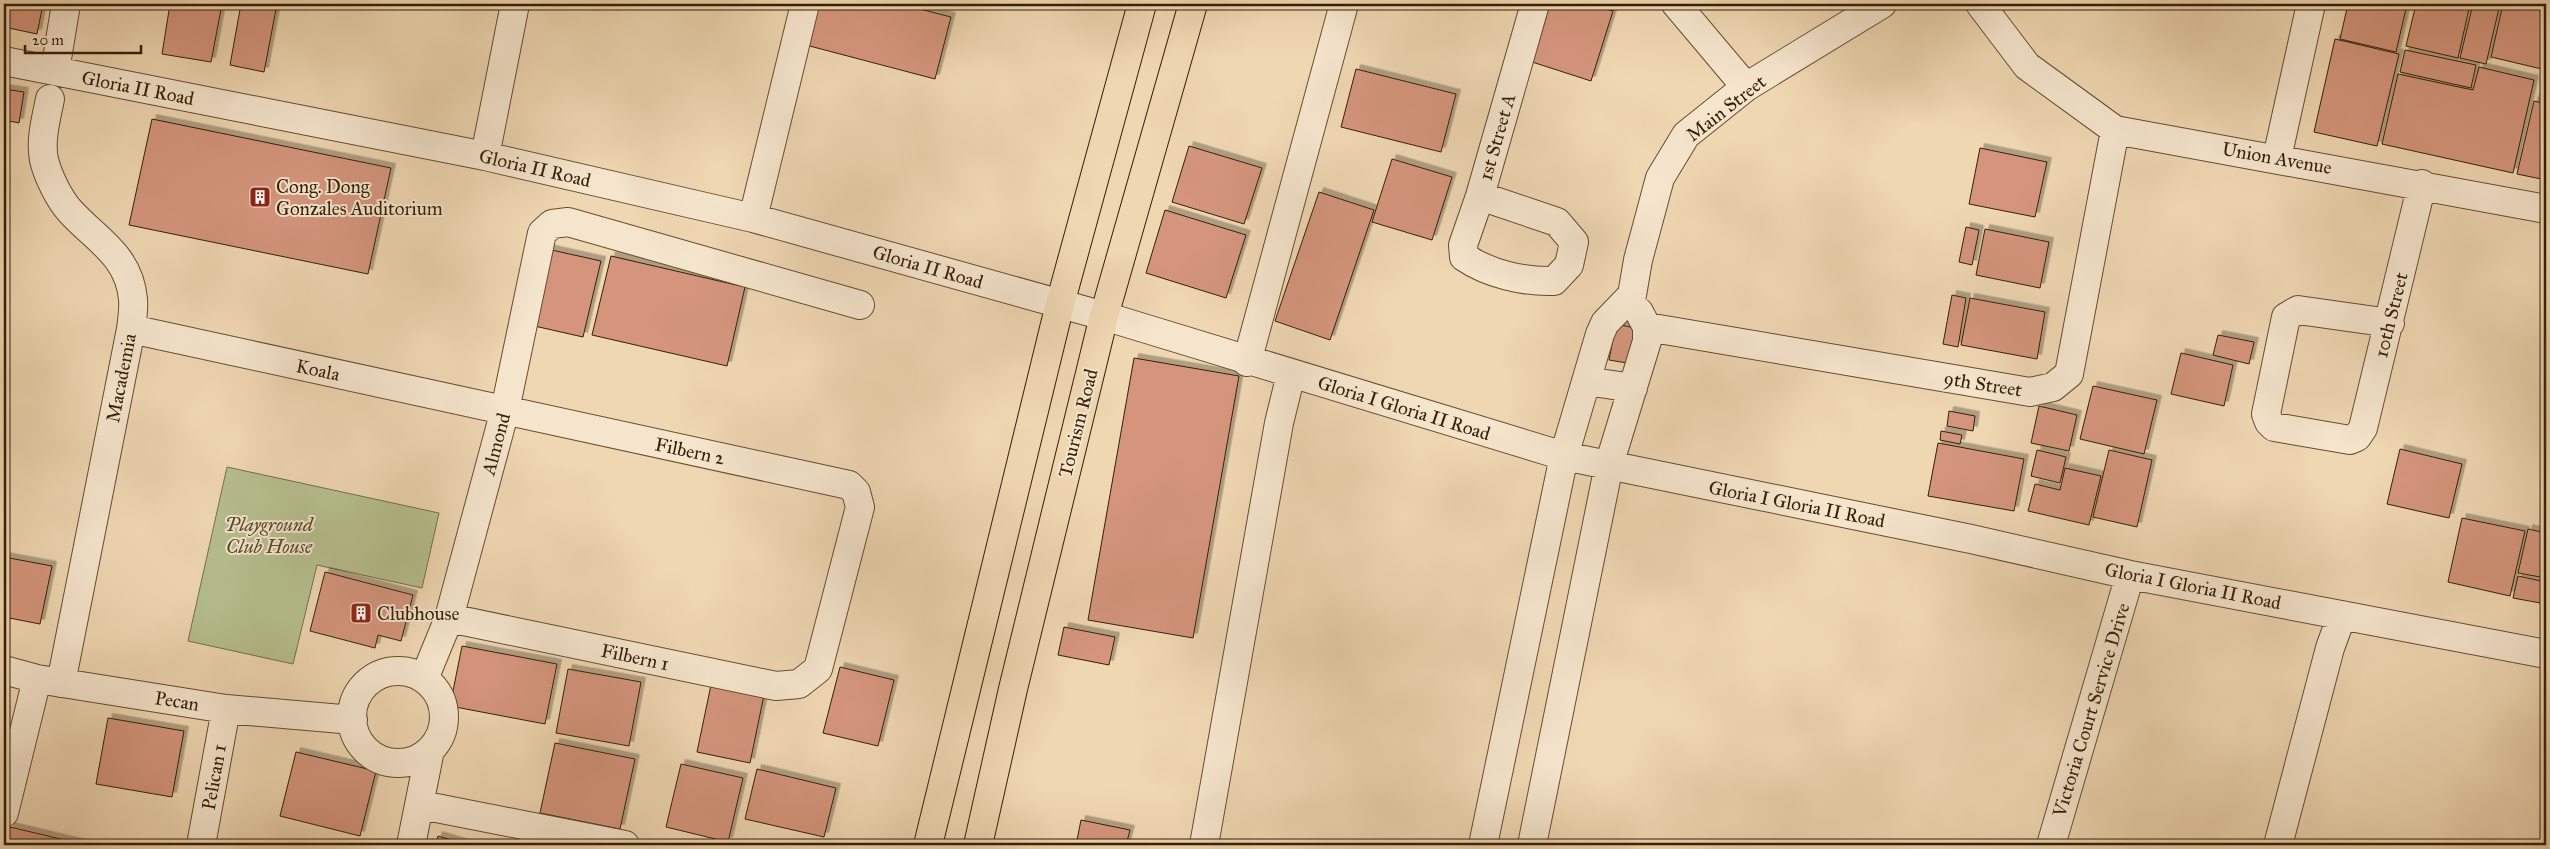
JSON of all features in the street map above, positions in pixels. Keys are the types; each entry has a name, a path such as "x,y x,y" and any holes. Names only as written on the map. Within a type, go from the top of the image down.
{"main road":[{"path":"928,845 1060,304 1142,4"},
{"name":"Tourism Road","path":"978,845 1015,680 1104,316 1193,4"}],"street":[{"path":"55,71 66,4"},
{"path":"485,156 515,4"},
{"path":"753,218 805,4"},
{"path":"1247,362 1344,4"},
{"name":"1st Street A","path":"1480,196 1557,222 1574,242 1569,265 1554,281 1531,282 1475,265 1464,257 1463,245 1480,196 1535,4"},
{"path":"1676,4 1746,87"},
{"name":"Main Street","path":"1632,295 1638,260 1660,178 1686,135 1746,87 1882,4"},
{"name":"Union Avenue","path":"1980,4 2027,66 2115,130 2422,184 2546,209"},
{"path":"2277,158 2311,4"},
{"name":"Gloria II Road","path":"4,61 485,156 753,218 1060,304"},
{"name":"Macademia","path":"4,813 49,681 131,330 133,299 126,272 113,250 69,210 53,182 44,160 44,129 50,99"},
{"name":"9th Street","path":"1647,327 2030,392 2053,387 2069,374 2115,130"},
{"name":"10th Street","path":"2390,323 2298,310 2286,317 2266,414 2269,422 2274,427 2350,440 2357,437 2363,428 2390,323 2422,184"},
{"name":"Almond","path":"424,679 449,618 505,410 542,233 552,224 568,222 860,305"},
{"path":"1483,845 1564,456 1605,323 1632,295 1647,327 1647,341 1609,466 1532,845"},
{"name":"Gloria I Gloria II Road","path":"1060,304 1104,316 1247,362 1564,456 1971,539 2130,574 2546,654"},
{"name":"Koala","path":"131,330 505,410"},
{"path":"1204,845 1279,423 1290,374"},
{"path":"1586,381 1633,388"},
{"name":"Filbern 2","path":"505,410 849,485 856,492 860,507 818,669"},
{"name":"Victoria Court Service Drive","path":"2051,845 2130,574"},
{"path":"2278,845 2330,648 2342,615"},
{"name":"Filbern 1","path":"449,618 776,686 799,684 818,669"},
{"name":"Pecan","path":"4,670 49,681 226,709 353,720"},
{"path":"412,845 430,750 441,733 444,713 441,700 434,688 424,679 411,673 396,671 382,674 369,682 360,692 354,706 353,720 356,735 364,748 375,757 389,762 410,761 430,750"},
{"name":"Pelican 1","path":"201,845 226,709"},
{"path":"421,805 625,845"}],"green space":[{"name":"Playground Club House","path":"227,467 439,513 422,588 317,565 293,664 188,641"}],"building":[{"path":"4,4 43,4 37,34 4,27"},
{"path":"170,4 222,4 211,62 162,54"},
{"path":"241,4 277,4 264,72 230,65"},
{"path":"813,4 900,4 951,17 935,79 802,44"},
{"path":"1544,4 1588,4 1613,11 1591,81 1526,60"},
{"path":"2348,4 2407,4 2396,52 2340,39"},
{"path":"2416,4 2470,4 2458,58 2406,46"},
{"path":"2473,4 2500,4 2486,64 2460,58"},
{"path":"2503,4 2546,4 2546,70 2491,57"},
{"path":"2335,39 2399,54 2377,146 2314,132"},
{"path":"2405,50 2476,65 2471,88 2400,72"},
{"path":"2479,67 2534,80 2513,173 2382,144 2398,74 2473,90"},
{"path":"1356,69 1456,94 1441,152 1341,127"},
{"path":"2546,75 2546,98 2540,96"},
{"path":"4,89 24,92 19,123 4,120"},
{"path":"2534,101 2546,104 2546,180 2517,174"},
{"name":"Cong. Dong Gonzales Auditorium","path":"152,119 391,168 368,274 129,225"},
{"path":"1189,146 1262,168 1244,224 1172,202"},
{"path":"1980,148 2047,162 2035,217 1969,204"},
{"path":"1392,159 1452,177 1432,240 1372,222"},
{"path":"1319,192 1374,210 1330,340 1275,321"},
{"path":"1165,210 1246,235 1226,298 1146,273"},
{"path":"1966,227 1979,230 1972,265 1959,262"},
{"path":"1985,229 2049,242 2040,288 1976,275"},
{"path":"547,249 601,261 583,337 530,325"},
{"path":"611,256 745,287 727,366 592,335"},
{"path":"1952,295 1966,298 1958,347 1943,344"},
{"path":"1970,298 2045,312 2037,359 1961,345"},
{"path":"1616,324 1640,329 1633,364 1609,360"},
{"path":"2218,335 2254,342 2249,364 2213,355"},
{"path":"2181,353 2233,365 2224,406 2171,394"},
{"path":"1134,358 1239,376 1193,638 1088,620"},
{"path":"2093,386 2157,400 2144,454 2080,439"},
{"path":"2039,406 2077,415 2069,451 2031,443"},
{"path":"1949,411 1975,416 1973,431 1947,426"},
{"path":"1941,431 1962,435 1960,444 1940,440"},
{"path":"1938,443 2024,459 2014,511 1928,496"},
{"path":"2400,449 2462,464 2449,518 2387,504"},
{"path":"2037,450 2066,457 2060,483 2031,476"},
{"path":"2109,450 2152,460 2137,527 2093,517"},
{"path":"2065,468 2101,476 2089,525 2028,511 2035,484 2060,490"},
{"path":"2462,518 2525,531 2510,596 2448,582"},
{"path":"2528,529 2546,533 2546,578 2518,573"},
{"path":"4,557 52,566 40,624 4,617"},
{"name":"Clubhouse","path":"325,572 413,595 401,641 378,635 375,648 310,631"},
{"path":"2518,576 2546,582 2546,604 2513,598"},
{"path":"1064,627 1115,637 1109,665 1058,655"},
{"path":"462,646 557,664 545,724 450,706"},
{"path":"840,667 894,680 878,746 823,733"},
{"path":"568,669 641,682 629,746 556,733"},
{"path":"712,680 765,690 750,763 697,752"},
{"path":"108,718 184,731 172,797 96,784"},
{"path":"555,743 635,759 620,829 540,813"},
{"path":"296,752 376,771 360,836 280,816"},
{"path":"681,764 743,778 728,842 666,827"},
{"path":"757,769 836,788 824,837 745,819"},
{"path":"1081,820 1130,830 1126,845 1076,845"},
{"path":"10,827 86,845 6,845"},
{"path":"438,836 468,845 435,845"}],"place":[{"name":"Cong. Dong Gonzales Auditorium","path":"260,197"},
{"name":"Clubhouse","path":"361,613"}]}
